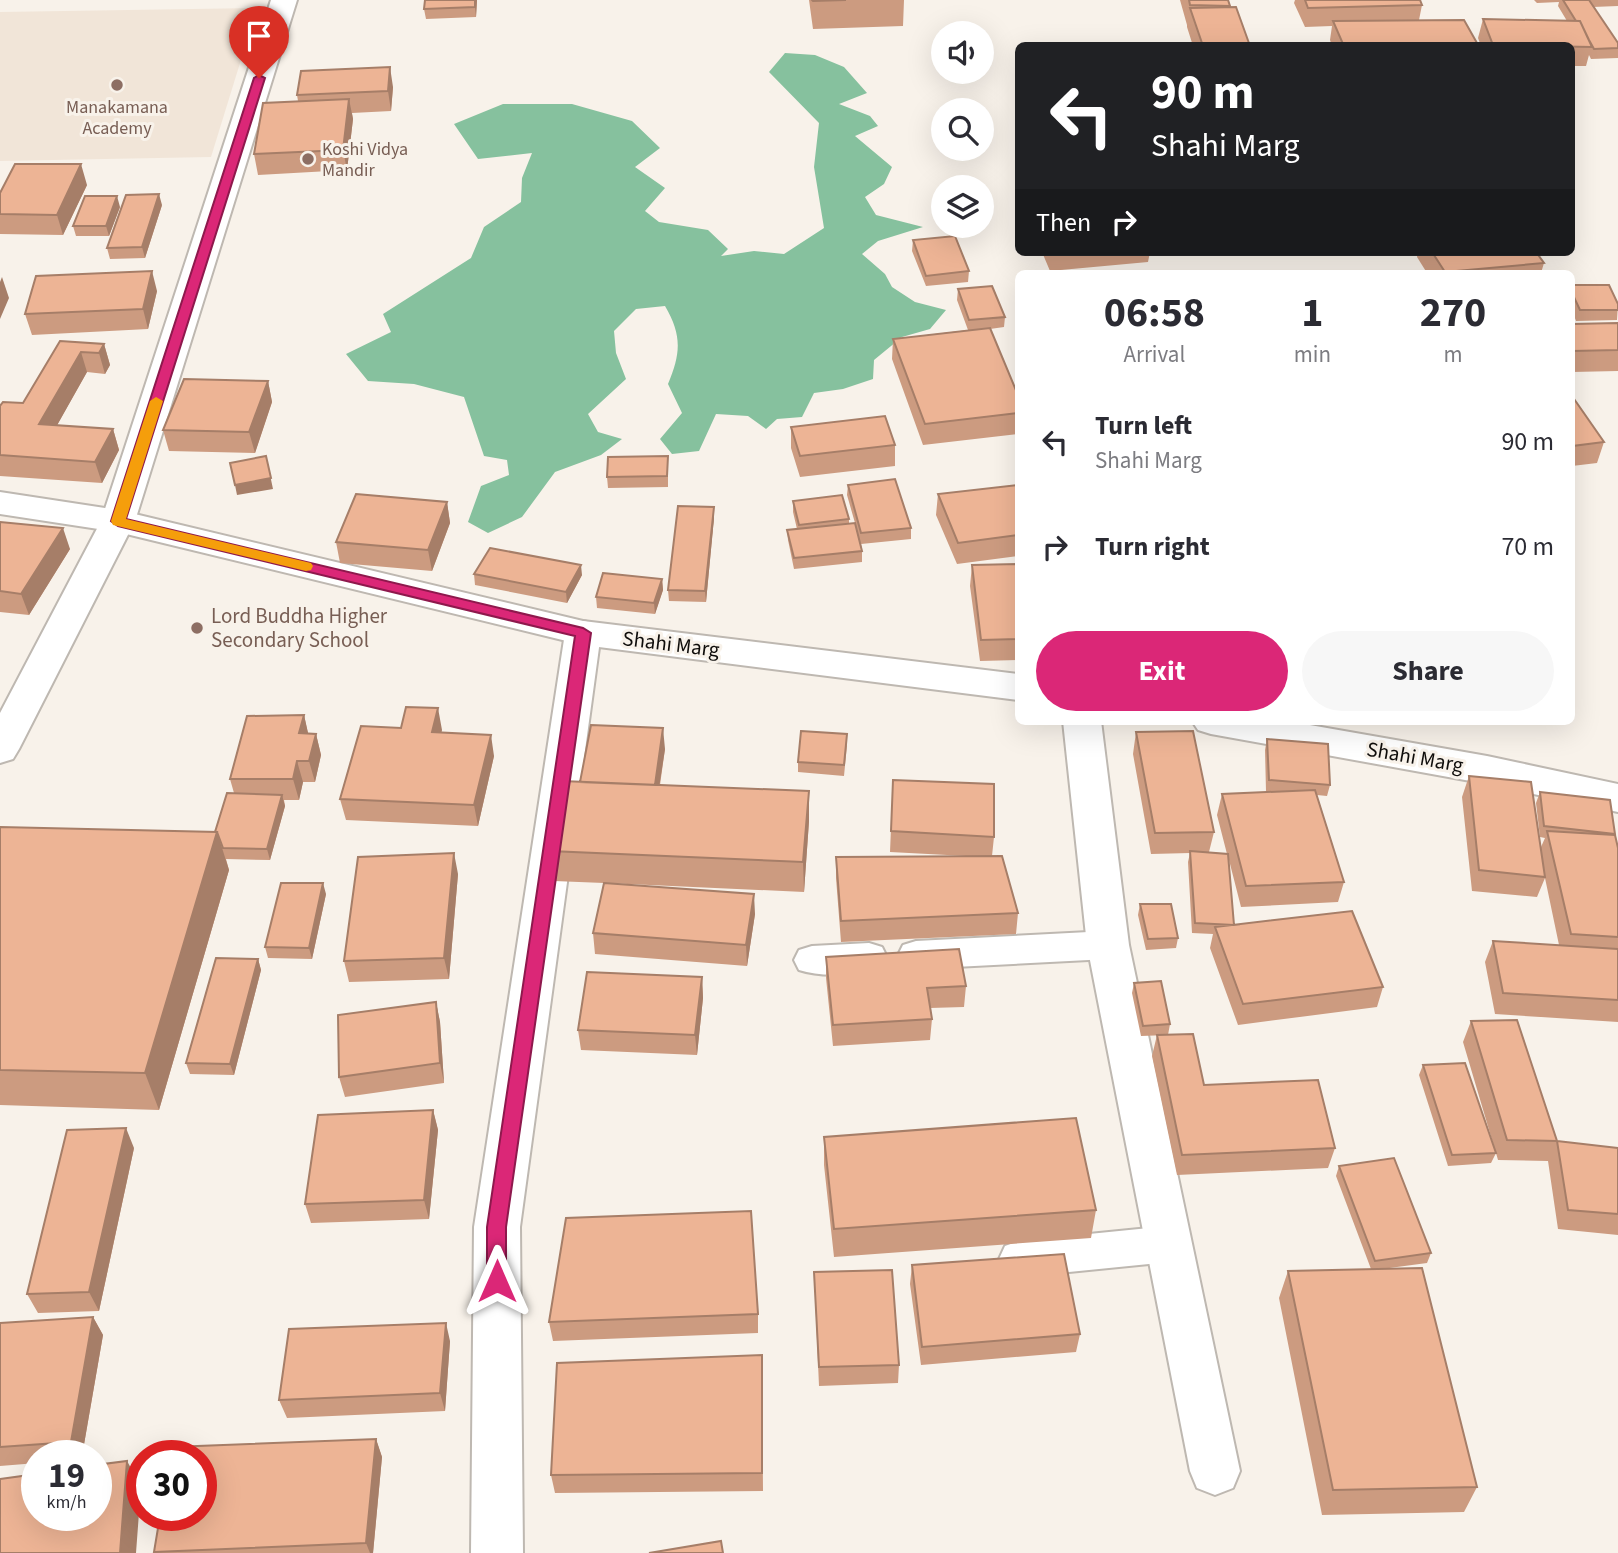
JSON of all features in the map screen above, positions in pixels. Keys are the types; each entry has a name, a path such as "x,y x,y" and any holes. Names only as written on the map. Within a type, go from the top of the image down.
{"street":[{"path":"0,749 118,521 284,0"},
{"name":"Shahi Marg","path":"0,503 118,521 583,633 1015,687"},
{"path":"498,1553 496,1227 583,633"},
{"path":"1082,725 1108,945 1215,1471"},
{"name":"Shahi Marg","path":"1234,725 1487,770 1618,798"}],"lane":[{"path":"812,960 1108,945"},
{"path":"988,1262 1169,1244"}],"shaded area":[{"name":"Manakamana Academy","path":"257,8 211,157 0,161 0,12"}],"green space":[{"path":"785,53 815,55 844,67 867,93 839,104 870,116 878,126 855,136 892,167 884,184 865,197 876,215 923,227 878,241 862,254 885,274 892,287 915,302 946,310 930,329 902,337 874,360 873,379 843,389 814,393 802,417 777,419 766,429 748,416 716,414 699,451 672,454 660,439 682,413 668,384 677,353 677,335 665,306 636,309 614,331 616,353 626,379 588,414 598,432 622,439 601,455 555,472 522,517 488,533 468,522 481,486 509,475 507,460 484,456 464,397 414,384 368,381 346,354 391,332 383,314 471,258 484,227 521,202 522,178 532,153 478,159 454,124 503,104 572,104 632,121 660,148 635,167 665,188 645,211 659,222 708,230 728,249 721,256 754,251 784,254 824,228 814,167 819,123 769,72"}],"building":[{"path":"425,0 475,0 475,7 424,9"},
{"path":"1189,0 1228,0 1230,6 1190,5"},
{"path":"1305,0 1420,0 1422,5 1308,8"},
{"path":"1563,0 1589,0 1618,43 1618,48 1594,49 1580,21 1576,21"},
{"path":"1236,7 1249,42 1202,42 1190,8"},
{"path":"1483,19 1580,21 1592,47 1575,47 1575,42 1492,42"},
{"path":"1464,20 1476,42 1342,42 1333,21"},
{"path":"390,67 388,91 297,95 301,71"},
{"path":"349,99 343,150 254,154 263,103"},
{"path":"15,164 81,164 57,215 0,214 0,193"},
{"path":"159,194 142,247 107,248 126,195"},
{"path":"85,196 117,196 106,226 73,226"},
{"path":"956,238 969,271 926,276 913,240"},
{"path":"1435,256 1539,256 1544,263 1467,270 1444,270"},
{"path":"152,271 143,309 25,314 36,276"},
{"path":"1575,285 1609,285 1618,304 1618,310 1580,310 1575,299"},
{"path":"992,286 1005,317 969,320 958,289"},
{"path":"1618,323 1618,350 1575,351 1575,324"},
{"path":"990,328 1015,388 1015,413 925,424 893,339"},
{"path":"60,341 104,344 99,353 81,352 39,424 113,429 95,462 0,455 0,406 3,402 23,403"},
{"path":"184,379 268,381 249,432 163,430"},
{"path":"1575,400 1604,442 1575,446"},
{"path":"885,416 895,445 800,456 791,427"},
{"path":"266,456 271,478 235,485 230,463"},
{"path":"668,456 667,476 607,477 608,457"},
{"path":"895,479 911,528 861,533 848,485"},
{"path":"1015,485 1015,535 958,543 938,494"},
{"path":"356,494 447,502 428,550 336,542"},
{"path":"842,495 849,519 799,525 793,501"},
{"path":"678,506 714,507 705,591 668,590"},
{"path":"0,522 63,528 21,594 0,591"},
{"path":"855,523 862,551 794,558 787,530"},
{"path":"490,548 581,565 566,592 474,574"},
{"path":"1015,564 1015,639 981,640 972,565"},
{"path":"603,573 662,579 654,603 596,597"},
{"path":"406,707 438,708 432,732 491,735 474,805 340,799 361,726 401,728"},
{"path":"304,715 299,733 316,734 309,761 297,761 293,779 230,779 247,716"},
{"path":"591,725 663,728 655,785 580,782"},
{"path":"801,731 847,734 844,765 798,762"},
{"path":"1193,731 1214,832 1155,833 1136,732"},
{"path":"1267,739 1328,744 1330,785 1269,780"},
{"path":"1469,776 1531,782 1545,877 1479,870"},
{"path":"893,780 994,784 994,837 891,831"},
{"path":"562,781 809,791 803,862 550,851"},
{"path":"1315,790 1344,882 1246,886 1222,794"},
{"path":"1540,792 1610,800 1615,834 1544,826"},
{"path":"227,793 282,795 267,849 223,848 215,832"},
{"path":"0,827 217,832 145,1073 0,1070"},
{"path":"1547,831 1615,835 1618,848 1618,937 1571,934"},
{"path":"1190,851 1228,854 1234,925 1195,923"},
{"path":"454,853 444,958 344,961 358,857"},
{"path":"1002,856 1018,913 841,921 836,857"},
{"path":"281,883 323,883 309,948 265,947"},
{"path":"604,883 754,894 746,945 593,933"},
{"path":"1140,904 1171,904 1178,938 1148,939"},
{"path":"1352,911 1383,987 1243,1004 1215,927"},
{"path":"1493,941 1618,949 1618,1000 1503,993"},
{"path":"959,949 966,986 927,988 932,1019 833,1025 826,957"},
{"path":"216,958 258,959 230,1064 186,1063"},
{"path":"587,972 702,977 695,1035 578,1030"},
{"path":"1161,981 1170,1024 1143,1026 1134,983"},
{"path":"436,1002 440,1063 339,1077 338,1015"},
{"path":"1517,1020 1557,1141 1507,1140 1471,1021"},
{"path":"1193,1034 1204,1085 1318,1080 1335,1148 1182,1155 1157,1035"},
{"path":"1465,1063 1496,1153 1452,1155 1423,1065"},
{"path":"433,1110 424,1200 305,1204 318,1115"},
{"path":"1076,1118 1096,1210 834,1229 824,1137"},
{"path":"126,1128 89,1292 27,1294 67,1130"},
{"path":"1557,1141 1618,1148 1618,1214 1568,1210"},
{"path":"1394,1158 1431,1253 1375,1261 1339,1166"},
{"path":"751,1211 758,1314 549,1322 566,1218"},
{"path":"1064,1254 1080,1334 922,1347 912,1265"},
{"path":"1422,1268 1477,1487 1333,1490 1288,1271"},
{"path":"892,1270 899,1365 819,1367 814,1272"},
{"path":"93,1317 71,1440 21,1440 21,1446 0,1447 0,1323"},
{"path":"446,1323 440,1393 279,1400 289,1329"},
{"path":"762,1355 762,1473 551,1475 557,1363"},
{"path":"376,1439 366,1543 154,1552 158,1531 217,1531 217,1445"},
{"path":"126,1461 120,1553 0,1553 0,1479 21,1476 21,1531 112,1531 112,1463"},
{"path":"721,1541 723,1553 649,1553"}],"slow traffic":[{"path":"156,401 118,521 306,566"}],"place":[{"name":"Manakamana Academy","path":"117,85"},
{"name":"Koshi Vidya Mandir","path":"308,159"},
{"name":"Lord Buddha Higher Secondary School","path":"197,628"}],"route":[{"path":"259,78 118,521 583,633 496,1227 497,1281"}]}
